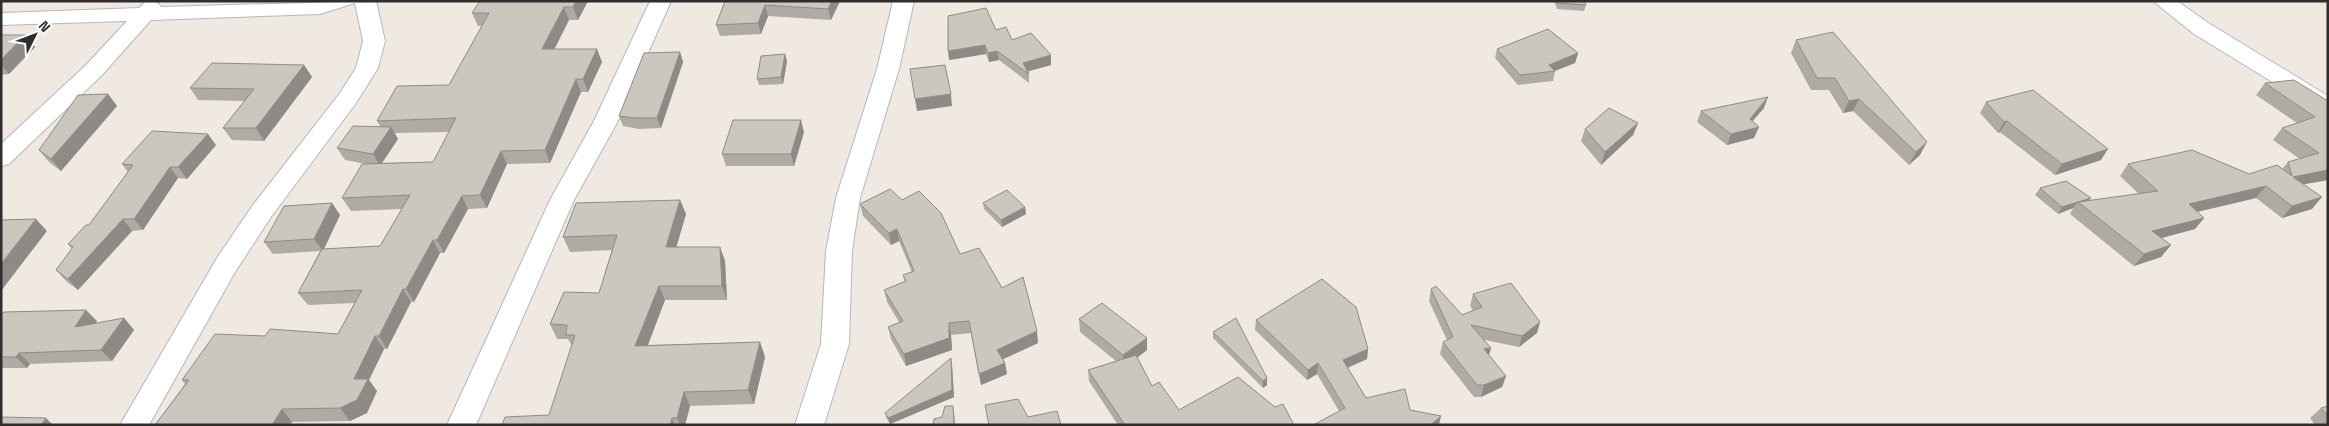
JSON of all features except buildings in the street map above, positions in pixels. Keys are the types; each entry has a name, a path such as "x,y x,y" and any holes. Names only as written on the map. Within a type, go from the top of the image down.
{"street":[{"path":"1,19 150,8 320,8 346,1"},
{"path":"134,425 226,265 262,211 348,98 367,68 374,41 365,1"},
{"path":"461,425 562,200 606,121 661,1"},
{"path":"809,425 835,344 840,251 848,198 888,69 904,1"},
{"path":"2163,1 2202,29 2328,106"},
{"path":"1,158 94,70 150,8"}]}
